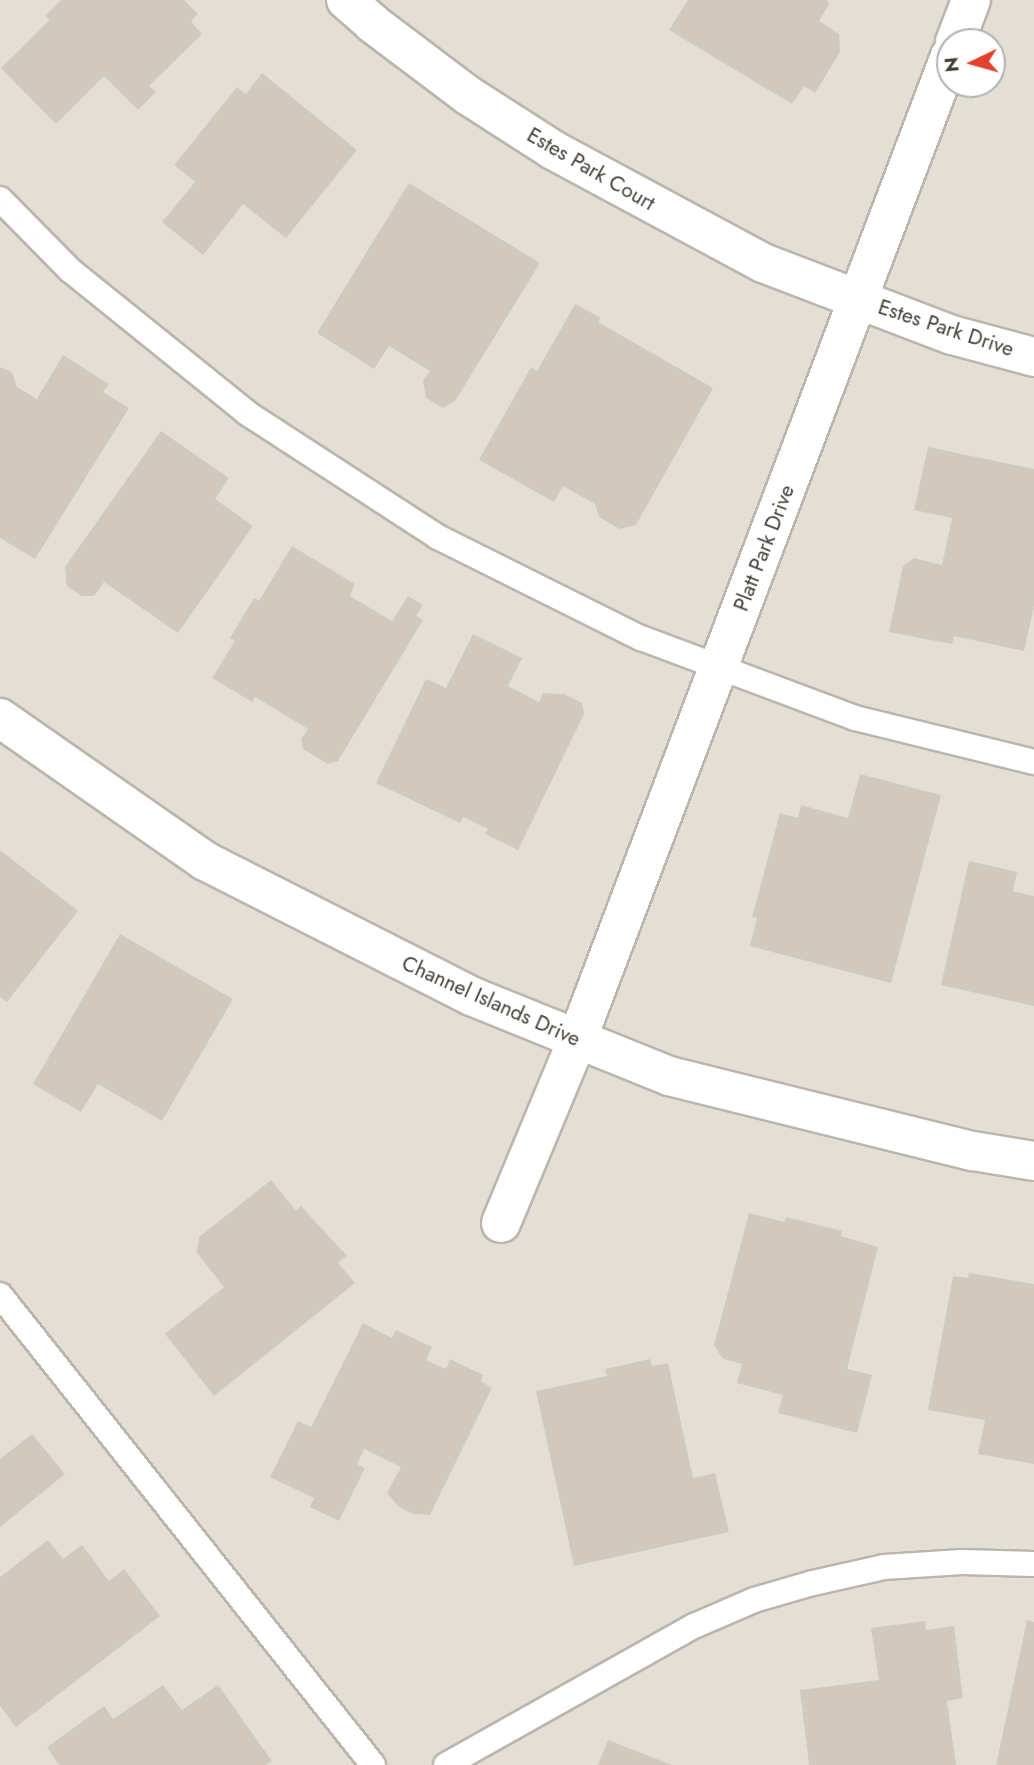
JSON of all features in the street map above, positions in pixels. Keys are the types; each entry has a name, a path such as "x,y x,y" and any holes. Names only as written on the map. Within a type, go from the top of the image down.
{"street":[{"name":"Estes Park Court","path":"346,0 372,23 469,96 553,150 763,263 858,299"},
{"path":"960,28 971,0"},
{"name":"Platt Park Drive","path":"500,1223 578,1040 936,93"},
{"name":"Estes Park Drive","path":"858,299 952,335 1034,357"},
{"name":"Channel Islands Drive","path":"0,718 205,861 471,996 669,1076 973,1151 1034,1161"}],"lane":[{"path":"0,199 70,270 247,413 438,537 641,638 855,718 1034,762"},
{"path":"0,1295 373,1765"},
{"path":"446,1765 694,1626 754,1600 884,1567 962,1562 1034,1564"}],"shaded area":[{"path":"0,0 1034,0 1034,1765 0,1765"}],"building":[{"path":"61,0 184,0 198,14 191,22 202,34 149,86 156,92 138,110 104,76 56,124 1,68 50,20 45,16"},
{"path":"688,0 827,0 829,4 819,21 839,34 840,52 815,93 804,86 792,104 669,30"},
{"path":"262,73 357,150 286,238 243,204 203,255 162,222 195,182 174,165 237,87 246,94"},
{"path":"409,183 540,263 455,401 443,408 426,398 423,380 430,371 389,346 374,369 317,333"},
{"path":"575,304 601,318 598,322 713,388 636,525 620,529 599,517 595,504 563,486 554,502 479,460 531,367 537,371"},
{"path":"63,355 109,384 103,392 129,408 35,559 0,538 0,367 12,372 17,387 37,399"},
{"path":"161,431 229,478 215,499 253,526 178,633 104,582 94,596 82,596 67,586 65,567"},
{"path":"928,447 1034,469 1034,606 1024,651 954,636 952,644 889,632 903,566 914,558 942,565 952,518 914,510"},
{"path":"292,546 355,584 350,596 392,621 408,596 423,605 416,616 423,620 338,761 328,764 303,749 301,739 308,729 255,697 252,702 212,678 235,641 230,638 254,598 259,601"},
{"path":"473,634 522,658 508,686 539,702 543,693 564,694 582,703 584,714 518,850 485,834 488,829 463,817 460,823 376,783 426,679 446,688"},
{"path":"860,774 941,795 891,983 750,946 757,918 752,917 780,813 798,818 801,805 848,818"},
{"path":"0,850 78,911 7,1002 0,997"},
{"path":"969,861 1017,872 1013,891 1034,896 1034,1006 941,985"},
{"path":"120,934 233,999 162,1121 98,1084 81,1112 33,1084"},
{"path":"271,1180 296,1211 301,1206 347,1256 338,1263 355,1283 214,1396 165,1334 224,1287 197,1253 199,1237"},
{"path":"749,1213 784,1222 786,1217 842,1231 841,1236 878,1247 847,1369 872,1375 857,1433 778,1413 783,1395 737,1383 742,1364 723,1359 714,1345"},
{"path":"969,1273 1034,1284 1034,1464 978,1454 985,1420 928,1410 953,1276 968,1278"},
{"path":"363,1323 392,1338 396,1330 432,1347 426,1360 446,1369 450,1359 483,1375 481,1381 492,1388 430,1515 413,1514 398,1506 387,1493 401,1467 364,1449 357,1464 365,1468 339,1521 310,1507 314,1498 270,1477 298,1421 311,1427"},
{"path":"650,1359 652,1366 668,1363 693,1478 715,1473 729,1532 574,1566 536,1391 607,1376 605,1369"},
{"path":"32,1434 65,1474 0,1527 0,1459"},
{"path":"48,1540 63,1559 82,1545 109,1581 124,1569 160,1616 16,1727 0,1706 0,1577"},
{"path":"1027,1620 1034,1622 1034,1765 996,1765"},
{"path":"925,1621 926,1630 954,1626 963,1698 947,1701 956,1765 809,1765 800,1690 879,1680 871,1628"},
{"path":"163,1685 182,1710 218,1685 272,1761 266,1765 59,1765 47,1747 104,1706 113,1719"},
{"path":"608,1740 672,1765 598,1765"}]}
